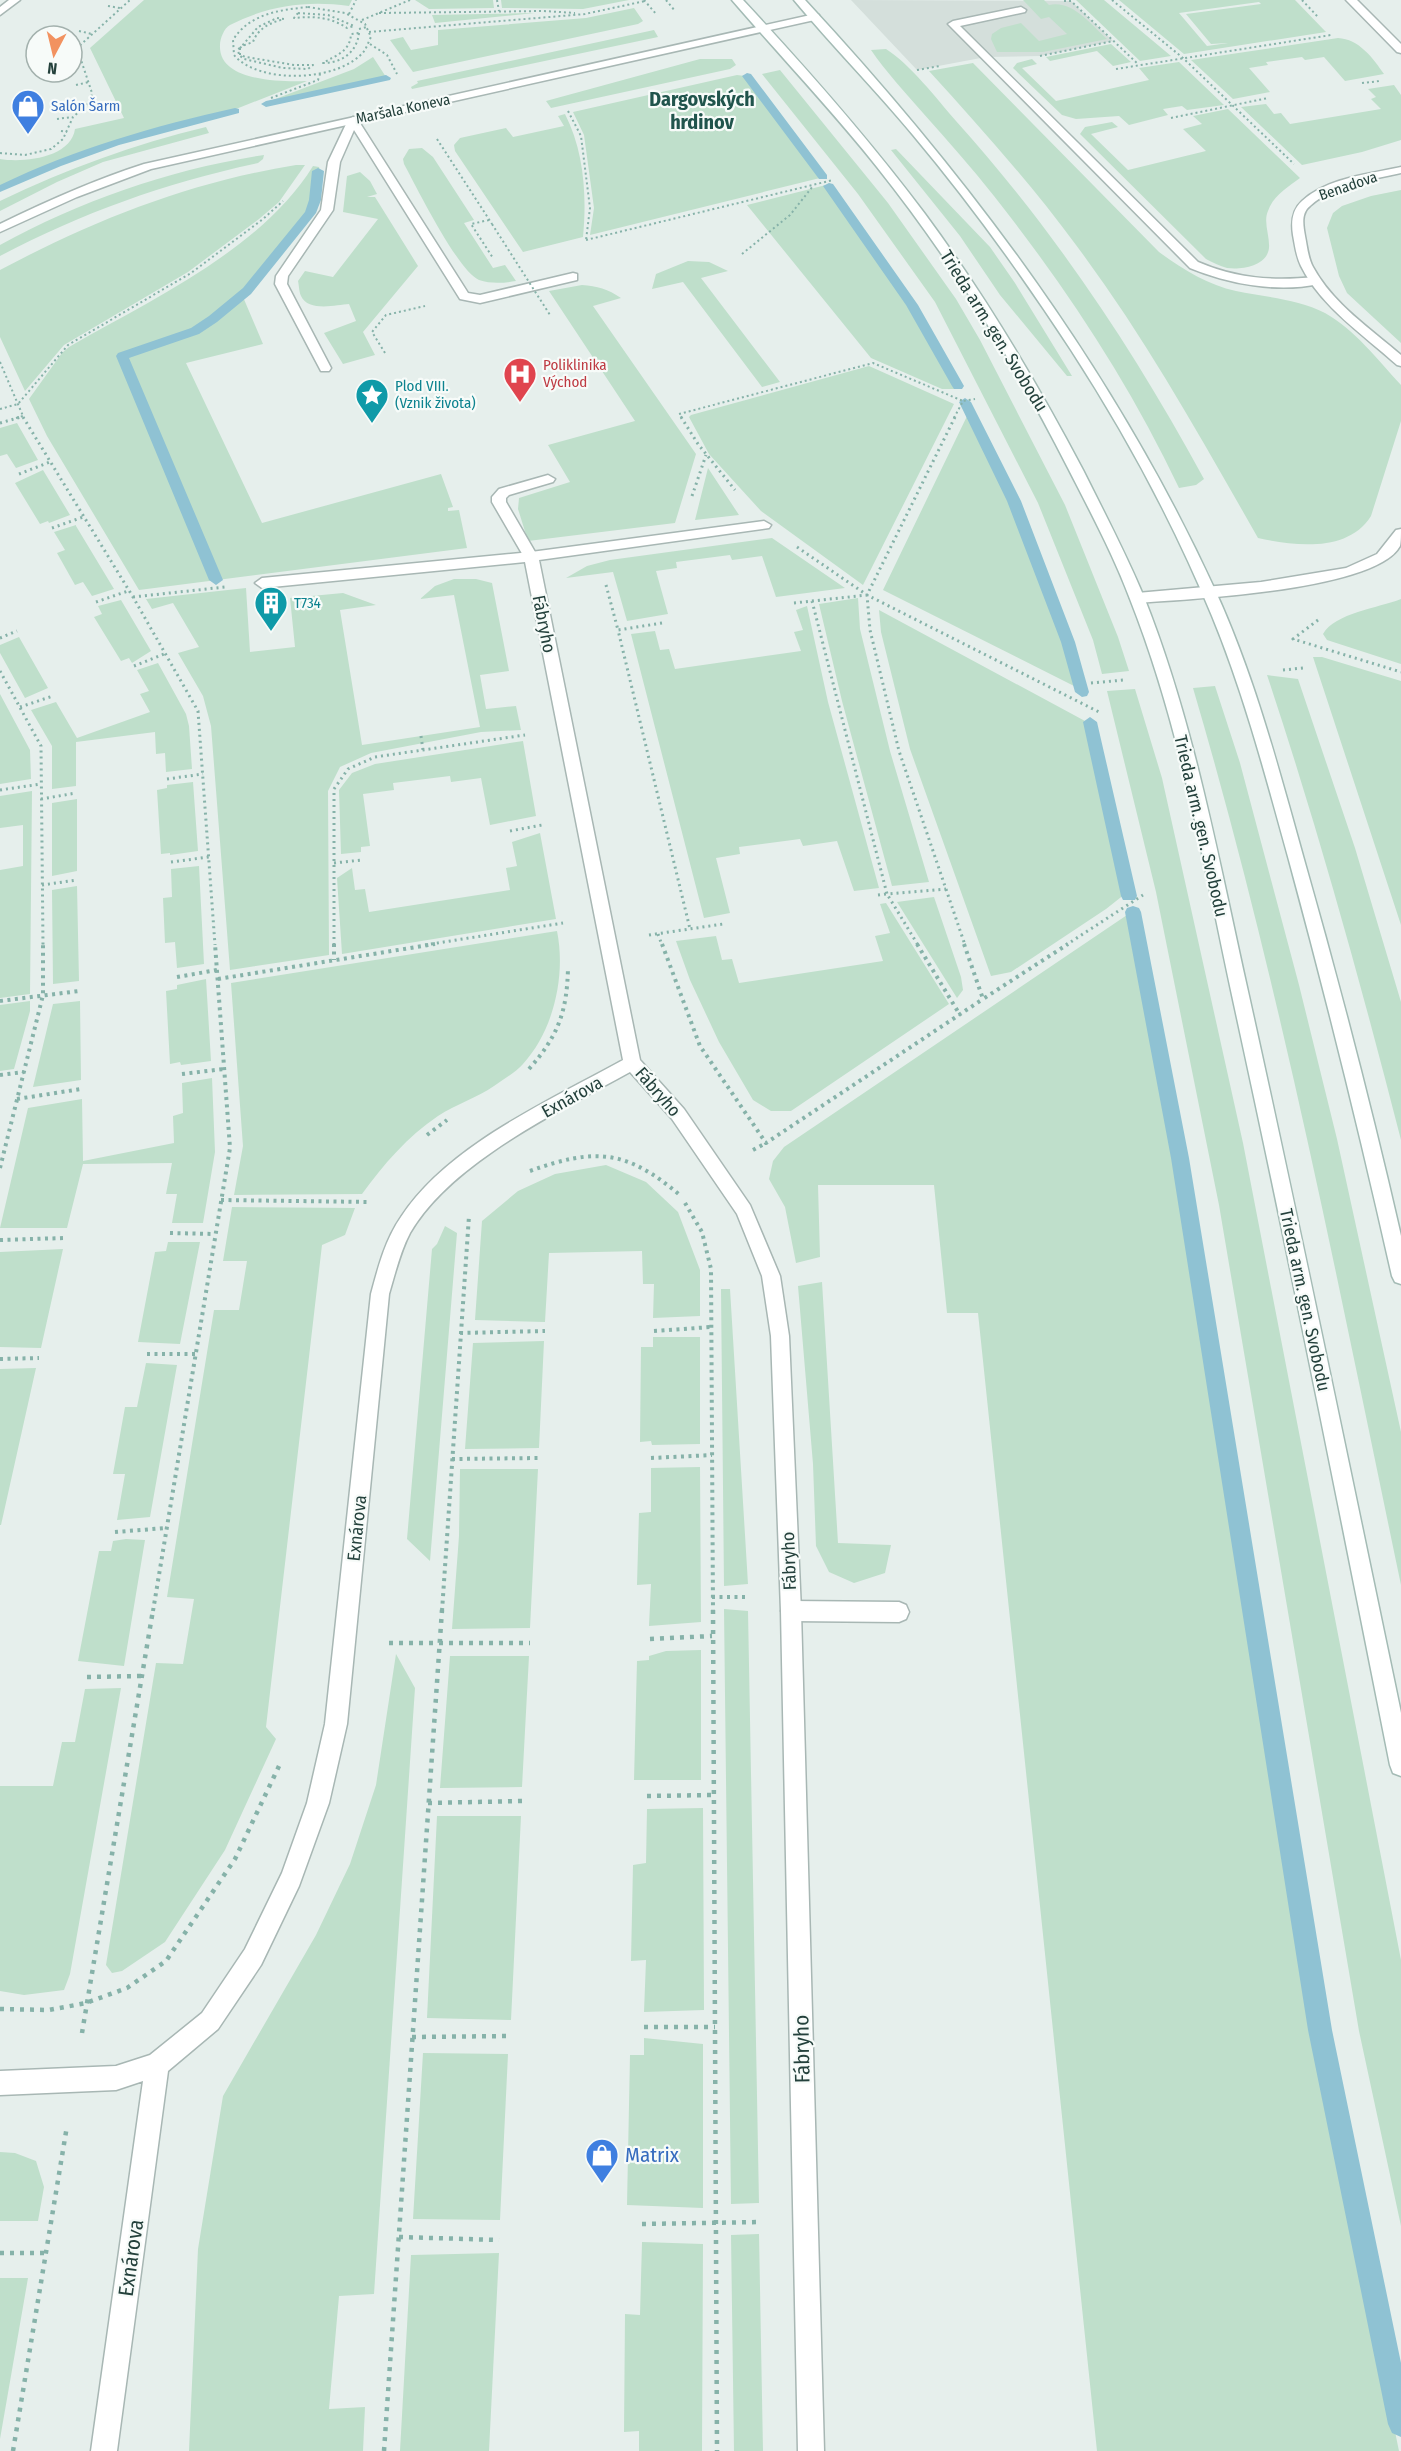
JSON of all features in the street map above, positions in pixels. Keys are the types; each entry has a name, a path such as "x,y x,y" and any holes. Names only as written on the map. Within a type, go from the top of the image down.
{"street":[{"path":"0,12 15,0"},
{"name":"Trieda arm. gen. Svobodu","path":"737,0 793,61 900,189 963,276 1025,373 1089,494 1137,598 1164,678 1182,742 1240,995 1401,1765"},
{"path":"799,0 957,180 1017,259 1082,356 1155,482 1209,592 1265,749 1309,902 1365,1118 1401,1276"},
{"path":"1351,0 1401,50"},
{"path":"1021,10 953,24 1194,265 1212,274 1244,281 1278,284 1315,281 1401,362"},
{"name":"Maršala Koneva","path":"0,229 57,199 115,176 148,166 815,16"},
{"path":"353,120 464,296 480,299 573,277"},
{"path":"325,368 281,285 282,276 327,210 334,162 353,120"},
{"name":"Benadova","path":"1315,281 1303,258 1297,220 1299,210 1308,201 1324,192 1359,180 1401,170"},
{"name":"Fábryho","path":"548,479 504,492 499,497 499,502 531,557 632,1063 678,1114 744,1210 771,1276 780,1336 791,1611 811,2451"},
{"path":"262,583 531,557 764,525"},
{"path":"1137,598 1277,585 1350,571 1373,563 1384,555 1394,546 1401,533"},
{"name":"Exnárova","path":"0,2083 116,2078 158,2065 210,2021 253,1957 291,1878 318,1803 336,1724 346,1644 380,1294 392,1255 406,1223 422,1201 459,1167 527,1122 632,1063"},
{"name":"Fábryho","path":"791,1611 899,1611"},
{"name":"Exnárova","path":"104,2451 158,2065"}],"path":[{"path":"84,41 130,0"},
{"path":"349,14 356,0"},
{"path":"362,20 410,0"},
{"path":"497,0 499,11"},
{"path":"1112,0 1183,58 1291,161"},
{"path":"369,32 585,14 645,1 657,15"},
{"path":"1064,1 1071,1 1139,65"},
{"path":"108,6 121,8"},
{"path":"308,7 349,14 362,20 369,32 370,44 364,54 353,62 320,74 275,75 256,71 241,63 233,53 232,42 238,31 268,14 308,7"},
{"path":"379,13 549,11 585,14"},
{"path":"298,14 323,14 344,19 354,26 347,28 332,19 319,17 294,18 298,14"},
{"path":"277,18 284,19 256,33 253,42 240,47 240,55 248,59 263,59 283,65 313,65 308,69 283,68 242,58 239,55 237,50 239,47 247,43 251,33 258,27 277,18"},
{"path":"358,29 367,27"},
{"path":"84,32 92,34"},
{"path":"359,33 359,42 353,51 335,62 322,62 344,52 351,44 351,34 359,33"},
{"path":"1116,69 1334,34"},
{"path":"986,57 1040,56 1113,41"},
{"path":"370,44 387,55 398,76"},
{"path":"0,153 8,156 27,155 45,151 60,142 73,117 91,102 92,93 84,69"},
{"path":"267,100 318,80 320,74"},
{"path":"1362,83 1378,81"},
{"path":"76,85 88,82"},
{"path":"1171,118 1268,98"},
{"path":"415,106 550,315"},
{"path":"567,110 580,136 582,146 590,208 586,240 833,180"},
{"path":"57,119 73,117"},
{"path":"61,131 67,132"},
{"path":"742,254 771,234 789,217 813,185"},
{"path":"0,409 18,404 68,345 191,273 263,219 288,195"},
{"path":"489,220 471,224 496,264"},
{"path":"385,353 372,332 386,315"},
{"path":"0,362 23,416 133,597 198,711 230,1148 86,2003 14,2451"},
{"path":"679,414 873,363 963,401 975,399"},
{"path":"831,368 834,373"},
{"path":"712,400 715,404"},
{"path":"963,401 867,595 870,630 899,751 983,999"},
{"path":"0,423 23,416"},
{"path":"19,474 50,462"},
{"path":"52,528 83,517"},
{"path":"848,582 867,595 1099,712"},
{"path":"133,597 262,583"},
{"path":"605,584 690,929"},
{"path":"96,602 128,591"},
{"path":"794,603 867,595"},
{"path":"812,601 887,894 960,1015"},
{"path":"1325,617 1316,621 1293,639 1401,672"},
{"path":"618,630 662,623"},
{"path":"0,638 17,631"},
{"path":"134,666 164,654"},
{"path":"0,671 41,746 44,995 0,1168"},
{"path":"1091,683 1131,680"},
{"path":"20,707 53,696"},
{"path":"334,960 334,789 348,769 375,757 529,735"},
{"path":"421,736 423,750"},
{"path":"167,779 203,774"},
{"path":"0,790 41,784"},
{"path":"41,799 76,793"},
{"path":"510,831 546,824"},
{"path":"171,862 209,857"},
{"path":"334,863 362,860"},
{"path":"42,885 77,880"},
{"path":"878,896 946,889"},
{"path":"658,934 700,1046 766,1143 1143,895"},
{"path":"218,979 564,923 562,912"},
{"path":"525,1074 543,1054 562,1023 568,995 568,962"},
{"path":"177,977 217,970"},
{"path":"0,1001 79,992"},
{"path":"182,1074 224,1069"},
{"path":"0,1075 24,1072"},
{"path":"17,1099 81,1089"},
{"path":"424,1138 450,1119"},
{"path":"529,1171 559,1159 598,1154 630,1160 658,1175 681,1196 702,1232 711,1269 717,2451"},
{"path":"221,1200 370,1202 375,1194"},
{"path":"384,2451 468,1217 474,1210"},
{"path":"170,1233 215,1234"},
{"path":"0,1240 65,1238"},
{"path":"654,1331 711,1327"},
{"path":"460,1334 545,1331"},
{"path":"147,1354 195,1354"},
{"path":"0,1359 39,1359"},
{"path":"651,1458 712,1455"},
{"path":"452,1459 538,1458"},
{"path":"115,1532 166,1528"},
{"path":"650,1639 712,1636"},
{"path":"346,1644 530,1643"},
{"path":"87,1677 141,1676"},
{"path":"0,2009 49,2010 86,2003 127,1988 166,1961 235,1859 281,1760"},
{"path":"647,1796 713,1795"},
{"path":"428,1803 522,1801"},
{"path":"644,2027 715,2027"},
{"path":"412,2037 510,2036"},
{"path":"642,2224 806,2221"},
{"path":"399,2237 499,2240"},
{"path":"0,2253 46,2253"}],"shaded area":[{"path":"851,0 1071,1 1113,41 1040,56 986,57 917,70"}],"green space":[{"path":"144,0 352,0 349,6 302,4 273,9 244,18 228,26 224,31 220,45 222,57 229,66 240,73 268,80 307,81 236,109 87,150 40,168 0,188 0,159 21,160 45,156 65,146 72,139 75,129 124,118 90,48"},
{"path":"415,0 493,0 494,8 429,9"},
{"path":"501,0 629,0 583,9 502,8"},
{"path":"1023,0 1044,0 1049,5 1066,6 1088,20 1107,39 1043,52 997,52 991,39 992,34 1001,28 1021,23 1039,41 1067,34 1049,17 1041,19"},
{"path":"1076,0 1104,0 1171,56 1140,61"},
{"path":"1119,0 1295,0 1326,32 1184,54","holes":["1259,2 1261,4 1186,14 1211,44 1228,43 1207,46 1179,13"]},
{"path":"634,8 643,21 638,24 413,72 390,40 403,37 411,50 438,45 438,30 586,18"},
{"path":"535,13 435,23 432,15"},
{"path":"654,30 658,37 412,89 411,87 418,83 417,81"},
{"path":"1338,38 1346,39 1359,46 1384,74 1345,81 1324,57 1305,60 1302,57 1266,62 1268,65 1249,68 1270,92 1233,99 1191,60"},
{"path":"1111,44 1131,62 1113,66 1097,51 1050,61 1046,57"},
{"path":"886,49 905,64 932,92 992,162 1091,292 1150,384 1204,479 1196,485 1179,488 1118,374 1046,265 985,185 871,50"},
{"path":"373,57 386,77 265,103 354,69"},
{"path":"700,59 732,59 736,65 730,69 551,108 546,101"},
{"path":"1032,59 1037,64 1022,68 1056,101 1149,80 1139,68 1179,62 1224,105 1187,110 1182,106 1163,109 1168,115 1129,125 1119,116 1076,119 1062,115 1013,68 1017,63"},
{"path":"973,63 1159,252 1186,270 1215,285 1293,301 1325,313 1356,336 1401,385 1401,421 1371,516 1361,528 1349,536 1319,544 1288,543 1258,538 1171,388 1101,280 1059,222 1023,178 929,71"},
{"path":"780,70 888,203 956,299 980,340 1065,505 1118,637 1129,671 1102,674 1093,640 1038,503 935,302 858,194 762,74"},
{"path":"737,75 745,76 820,178 590,235 594,208 584,135 573,112"},
{"path":"1394,85 1401,95 1401,140 1362,152 1302,165 1241,107 1266,104 1274,114 1281,113 1290,124 1381,109 1371,99 1376,97 1368,89"},
{"path":"1228,109 1300,178 1277,196 1270,206 1266,220 1269,248 1264,259 1253,266 1240,268 1227,268 1206,259 1080,134 1085,127 1112,122 1118,127 1091,134 1128,170 1206,151 1183,129 1202,124 1193,116"},
{"path":"565,114 576,143 583,174 585,206 583,237 523,252 455,151 454,145 460,138 506,128 513,137 564,126 558,116"},
{"path":"206,127 209,133 103,162 0,211 0,201 50,178 127,149"},
{"path":"422,148 433,157 474,220 464,223 493,268 505,265 516,281 498,283 479,280 470,273 449,246 404,164 403,159 409,149"},
{"path":"896,149 990,247 1072,376 1067,376 1000,295 960,236 891,150"},
{"path":"264,155 258,163 190,180 94,213 0,256 0,245 95,200 195,169"},
{"path":"305,165 279,202 259,219 188,272 64,345 25,391 0,337 0,270 71,235 144,205 218,182"},
{"path":"313,166 319,167 320,171 316,171 311,207 245,290 243,297 263,344 186,363 262,523 441,474 453,507 448,508 448,511 459,510 467,548 139,590 47,436 29,399 62,353 69,347 169,291 235,247 265,223 291,196"},
{"path":"360,172 370,181 377,194 367,197 375,197 418,266 363,332 375,355 343,364 324,333 356,321 349,304 316,306 310,304 301,296 298,281 305,271 333,277 378,219 343,212 347,176"},
{"path":"826,185 894,285 957,389 942,389 871,358 747,205"},
{"path":"1401,190 1401,343 1347,293 1339,276 1327,228 1333,213 1342,206 1371,196"},
{"path":"688,261 709,262 728,271 701,278 780,382 762,387 683,282 652,289 656,274"},
{"path":"582,285 602,288 621,298 593,306 696,454 675,523 528,541 518,509 519,498 570,482 548,445 635,421 549,291"},
{"path":"869,366 954,404 863,585 761,511 709,454 689,417"},
{"path":"969,412 1041,582 1076,687 883,590"},
{"path":"17,423 38,460 16,468 7,454 0,456 0,428"},
{"path":"708,468 739,515 695,520"},
{"path":"43,470 70,515 40,524 15,483"},
{"path":"76,525 114,589 92,596 83,582 75,585 57,553 65,550 54,532"},
{"path":"772,538 845,588 776,597 762,556 732,560 730,555 676,562 677,568 656,571 668,614 627,621 613,572 566,578 587,566 610,560"},
{"path":"454,579 476,579 492,583 509,671 480,675 486,709 516,706 521,730 481,732 371,753 340,767 328,791 329,955 230,970 211,726 203,696 178,653 199,647 173,603 152,609 146,599 246,588 250,652 295,647 290,598 343,593 376,605 340,610 362,745 480,727 454,595 420,599 435,586"},
{"path":"858,598 860,629 890,751 929,882 892,886 842,701 819,604"},
{"path":"1401,599 1401,664 1327,640 1323,634 1337,621 1347,616"},
{"path":"121,600 151,651 132,663 129,658 121,661 94,617 102,614 98,606"},
{"path":"807,606 828,702 879,888 854,891 837,841 803,846 800,839 739,847 740,854 716,858 730,913 704,918 631,634 655,631 660,650 669,649 675,669 801,651 794,632 803,630 796,610"},
{"path":"879,610 1085,721 1125,894 1011,972 991,976 910,749 881,632"},
{"path":"19,637 48,688 25,698 0,653 0,645"},
{"path":"1313,657 1322,657 1401,681 1401,925"},
{"path":"158,663 186,714 192,769 166,772 165,753 156,754 155,732 76,742 76,786 52,789 52,746 31,710 56,702 77,738 150,712 140,694 149,691 137,670"},
{"path":"1267,675 1298,679 1355,848 1401,1002 1401,1140 1338,906"},
{"path":"1215,686 1240,763 1299,985 1337,1139 1401,1432 1401,1585 1306,1134 1253,910 1193,688"},
{"path":"1135,689 1162,778 1243,1143 1401,1960 1401,2226 1359,2031 1219,1205 1156,892 1107,691"},
{"path":"0,694 30,750 31,779 0,784"},
{"path":"523,741 536,816 490,825 481,778 451,782 450,776 393,783 394,790 363,794 370,846 361,847 361,852 341,854 339,790 352,773 375,764"},
{"path":"193,782 198,851 161,854 157,790 167,788 167,785"},
{"path":"32,791 30,994 0,998 0,870 23,866 23,825 0,828 0,796"},
{"path":"77,799 77,871 52,876 52,803"},
{"path":"540,833 556,919 342,954 337,878 352,868 355,890 365,889 369,912 510,890 506,868 517,866 512,842"},
{"path":"199,866 204,964 177,968 175,942 165,943 163,898 172,897 171,869"},
{"path":"77,886 79,981 53,984 52,890"},
{"path":"934,897 961,977 963,990 957,998 897,902"},
{"path":"886,903 949,1004 791,1111 771,1111 753,1100 719,1042 690,980 676,941 716,936 722,960 732,959 739,983 883,961 875,936 890,933 880,904"},
{"path":"1130,913 1175,1158 1312,2029 1399,2451 1097,2451 978,1313 947,1313 934,1185 818,1185 820,1257 796,1263 785,1207 769,1179 773,1161 784,1147"},
{"path":"557,931 560,966 550,1019 534,1050 517,1070 427,1124 397,1152 362,1194 234,1195 243,1146 231,983"},
{"path":"206,979 211,1061 181,1065 180,1062 170,1064 166,991 177,989 177,985"},
{"path":"30,1001 30,1011 14,1069 0,1071 0,1005"},
{"path":"80,1001 81,1080 33,1087 53,1004"},
{"path":"212,1078 215,1152 203,1223 172,1223 177,1194 166,1194 172,1163 83,1164 67,1228 0,1228 28,1108 82,1099 83,1161 174,1143 173,1116 183,1113 182,1083"},
{"path":"606,1165 646,1182 678,1212 700,1270 700,1316 653,1318 654,1284 643,1284 642,1251 549,1253 545,1322 475,1320 482,1221 518,1191 555,1174"},
{"path":"232,1207 355,1208 345,1235 322,1245 266,1727 276,1739 225,1850 165,1942 122,1971 112,1973 106,1965 156,1663 183,1664 194,1599 167,1597 214,1310 239,1310 247,1261 223,1261"},
{"path":"445,1226 457,1233 430,1561 407,1539 432,1249 437,1244"},
{"path":"168,1242 200,1242 180,1344 138,1342 155,1252 166,1251"},
{"path":"63,1249 41,1348 0,1347 0,1252"},
{"path":"822,1282 838,1543 891,1545 885,1573 854,1583 829,1572 816,1546 813,1464 798,1286"},
{"path":"721,1289 730,1289 748,1584 724,1586"},
{"path":"653,1337 700,1337 700,1444 652,1445 651,1441 640,1442 641,1347 653,1347"},
{"path":"544,1341 539,1448 465,1449 473,1343"},
{"path":"146,1363 177,1365 150,1517 117,1520 125,1474 113,1474 125,1407 137,1407"},
{"path":"36,1368 1,1525 0,1525 0,1369"},
{"path":"700,1467 701,1622 649,1626 651,1584 637,1585 639,1513 651,1512 651,1468"},
{"path":"460,1469 538,1469 530,1628 452,1629 459,1536"},
{"path":"145,1540 124,1666 78,1661 99,1551 111,1551 113,1541"},
{"path":"724,1609 748,1611 759,2203 731,2204"},
{"path":"701,1650 701,1780 634,1780 637,1661 649,1660 649,1656 666,1651"},
{"path":"396,1654 415,1688 374,2294 339,2296 329,2409 365,2407 363,2451 189,2451 198,2249 223,2096 316,1935 350,1864 376,1785"},
{"path":"450,1656 529,1656 522,1787 440,1788"},
{"path":"121,1688 70,1974 64,1990 24,1995 0,1991 0,1786 53,1786 62,1742 75,1742 85,1689"},
{"path":"703,1808 704,2010 644,2012 646,1960 631,1961 633,1865 646,1863 647,1809"},
{"path":"437,1816 521,1816 511,2020 427,2018"},
{"path":"644,2038 703,2044 703,2208 627,2205 630,2055 644,2055"},
{"path":"423,2053 508,2054 500,2220 413,2219"},
{"path":"0,2152 15,2153 36,2161 44,2187 38,2221 0,2221"},
{"path":"759,2234 763,2451 734,2451 731,2235"},
{"path":"642,2242 703,2244 702,2451 639,2451 639,2431 624,2432 625,2314 640,2315"},
{"path":"499,2253 489,2451 400,2451 411,2255"},
{"path":"0,2278 28,2278 0,2439"}],"waterway":[{"path":"747,76 823,177"},
{"path":"266,104 386,78"},
{"path":"0,189 115,142 235,111"},
{"path":"216,580 122,356 195,331 247,291 310,213 315,200 318,171"},
{"path":"829,186 912,305 958,386"},
{"path":"965,402 1014,501 1068,642 1082,692"},
{"path":"1090,722 1129,896"},
{"path":"1133,912 1180,1158 1320,2030 1401,2424"}],"place":[{"name":"Salón Šarm","path":"28,135"},
{"name":"Poliklinika Východ","path":"520,403"},
{"name":"Plod VIII. (Vznik života)","path":"372,424"},
{"name":"T734","path":"271,632"},
{"name":"Matrix","path":"602,2184"}],"district":[{"name":"Dargovských hrdinov","path":"702,110"}]}
